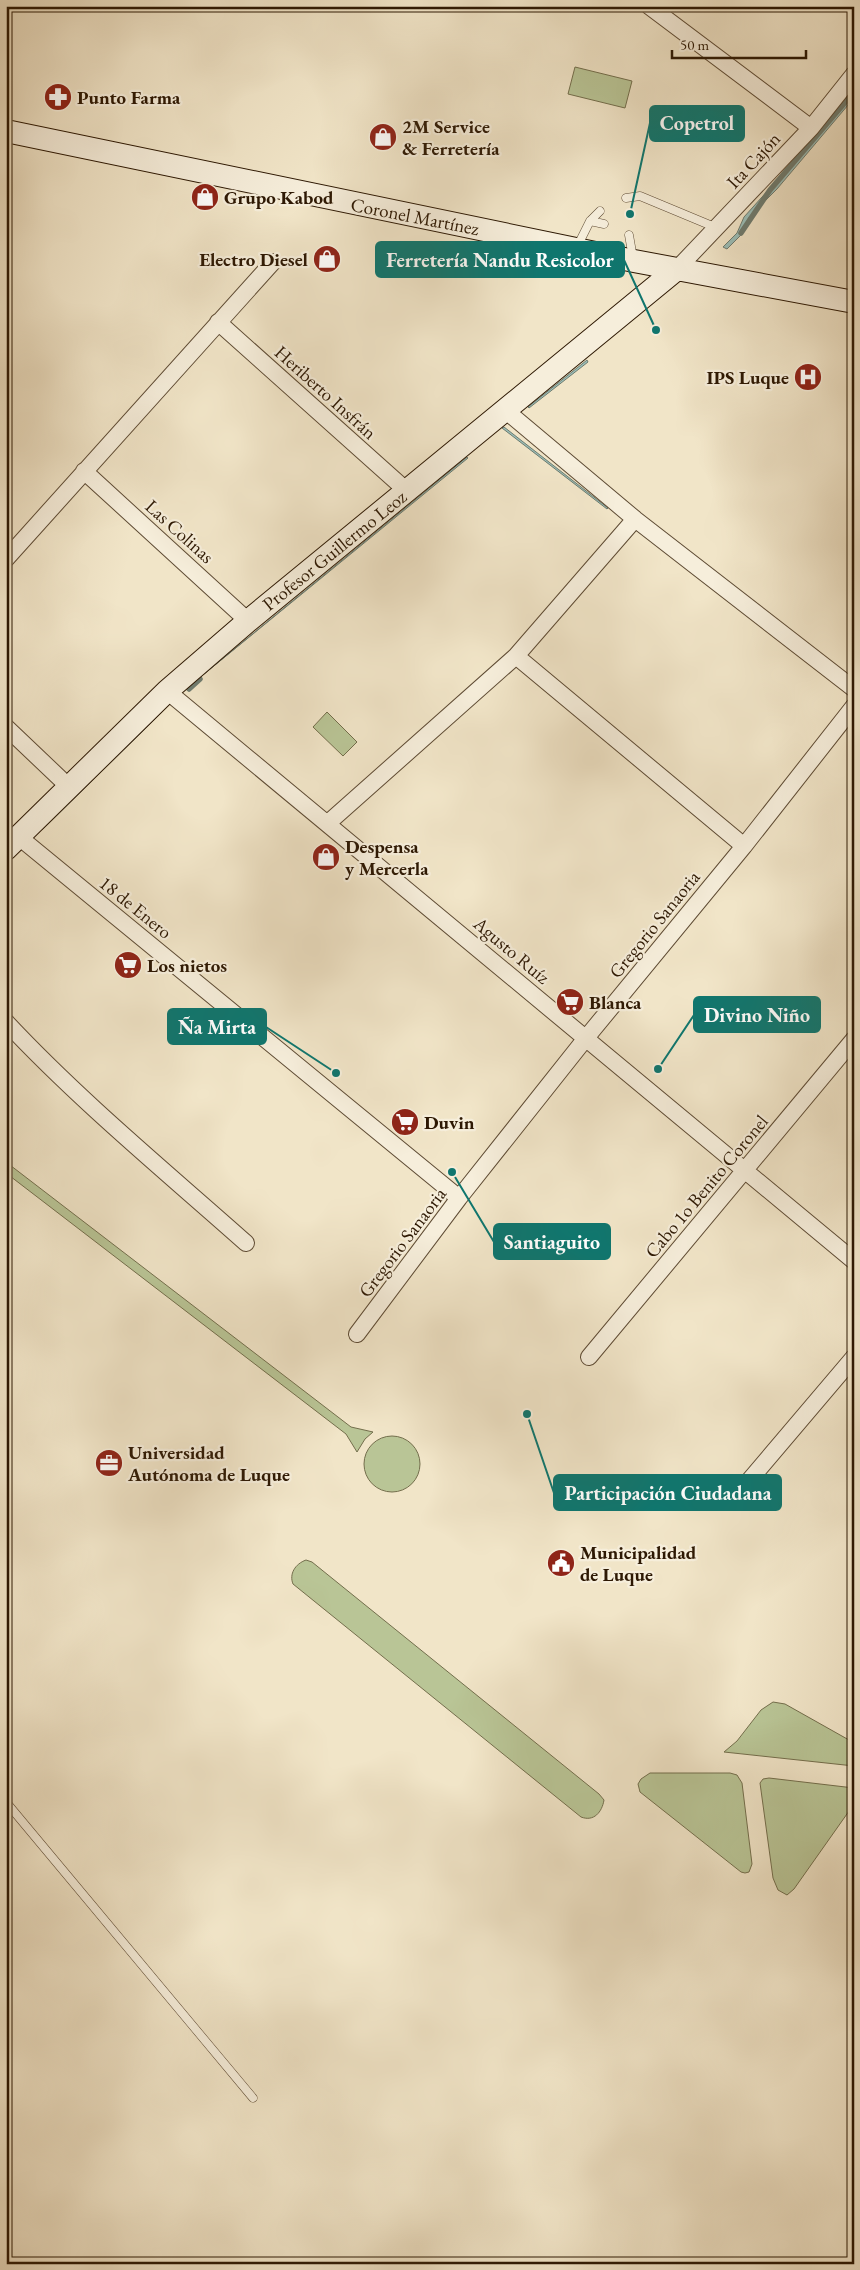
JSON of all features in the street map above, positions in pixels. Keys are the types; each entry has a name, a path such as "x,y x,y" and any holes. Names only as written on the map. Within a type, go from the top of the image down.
{"street":[{"path":"649,6 811,128"},
{"name":"Ita Cajón","path":"682,270 717,228 811,128 854,74"},
{"name":"Coronel Martínez","path":"6,131 634,261 854,302"},
{"path":"6,559 273,262"},
{"name":"Profesor Guillermo Leoz","path":"13,843 68,786 166,691 248,621 505,410 682,270"},
{"name":"Heriberto Insfrán","path":"218,322 406,491"},
{"path":"505,410 635,518 854,689"},
{"name":"Las Colinas","path":"84,471 248,621"},
{"path":"328,823 516,656 635,518"},
{"path":"516,656 744,846"},
{"name":"Agusto Ruíz","path":"166,691 328,823 854,1262"},
{"name":"Gregorio Sanaoria","path":"357,1334 459,1198 586,1038 744,846 854,706"},
{"path":"6,727 68,786"},
{"name":"18 de Enero","path":"13,843 459,1198"},
{"path":"6,1022 37,1055 111,1124 246,1243"},
{"name":"Cabo 1o Benito Coronel","path":"589,1358 854,1039"},
{"path":"742,1489 854,1357"}],"lane":[{"path":"626,198 640,196 717,228"},
{"path":"576,249 590,221 600,210"},
{"path":"590,221 604,224"},
{"path":"629,235 634,261"},
{"path":"6,1802 253,2098"}],"green space":[{"path":"575,67 632,81 625,108 568,94"},
{"path":"327,712 357,742 343,756 313,727"},
{"path":"6,1162 351,1427 373,1432 365,1439 357,1452 346,1434 6,1173"},
{"path":"386,1436 398,1436 408,1440 416,1448 420,1464 416,1480 408,1488 398,1492 386,1492 376,1488 368,1480 364,1470 364,1458 368,1448 376,1440"},
{"path":"306,1560 312,1562 599,1794 604,1800 597,1815 590,1818 581,1817 293,1584 292,1573 299,1564"},
{"path":"773,1702 785,1704 849,1740 854,1746 854,1766 724,1752 737,1741 761,1710"},
{"path":"650,1773 730,1773 737,1775 742,1783 752,1864 749,1872 741,1872 640,1792 638,1784 641,1779"},
{"path":"769,1778 854,1788 854,1804 794,1889 787,1895 778,1890 773,1878 760,1783 763,1779"}],"water":[{"path":"854,92 854,98 777,189 749,217 741,235 727,249 723,247 737,233 744,217"},
{"path":"587,360 588,362 528,407"},
{"path":"504,427 608,508 502,428"},
{"path":"467,457 468,458 187,688"},
{"path":"161,710 162,712 42,830"}],"waterway":[{"path":"741,233 770,190 854,92"},
{"path":"189,689 200,679"}],"place":[{"name":"Punto Farma","path":"58,97"},
{"name":"2M Service & Ferretería","path":"383,137"},
{"name":"Grupo Kabod","path":"205,197"},
{"name":"Copetrol","path":"630,214"},
{"name":"Electro Diesel","path":"327,259"},
{"name":"Ferretería Nandu Resicolor","path":"656,330"},
{"name":"IPS Luque","path":"808,377"},
{"name":"Despensa y Mercerla","path":"326,857"},
{"name":"Los nietos","path":"128,965"},
{"name":"Blanca","path":"570,1002"},
{"name":"Divino Niño","path":"658,1069"},
{"name":"Ña Mirta","path":"336,1073"},
{"name":"Duvin","path":"405,1122"},
{"name":"Santiaguito","path":"452,1172"},
{"name":"Participación Ciudadana","path":"527,1414"},
{"name":"Universidad Autónoma de Luque","path":"109,1463"},
{"name":"Municipalidad de Luque","path":"561,1563"}]}
